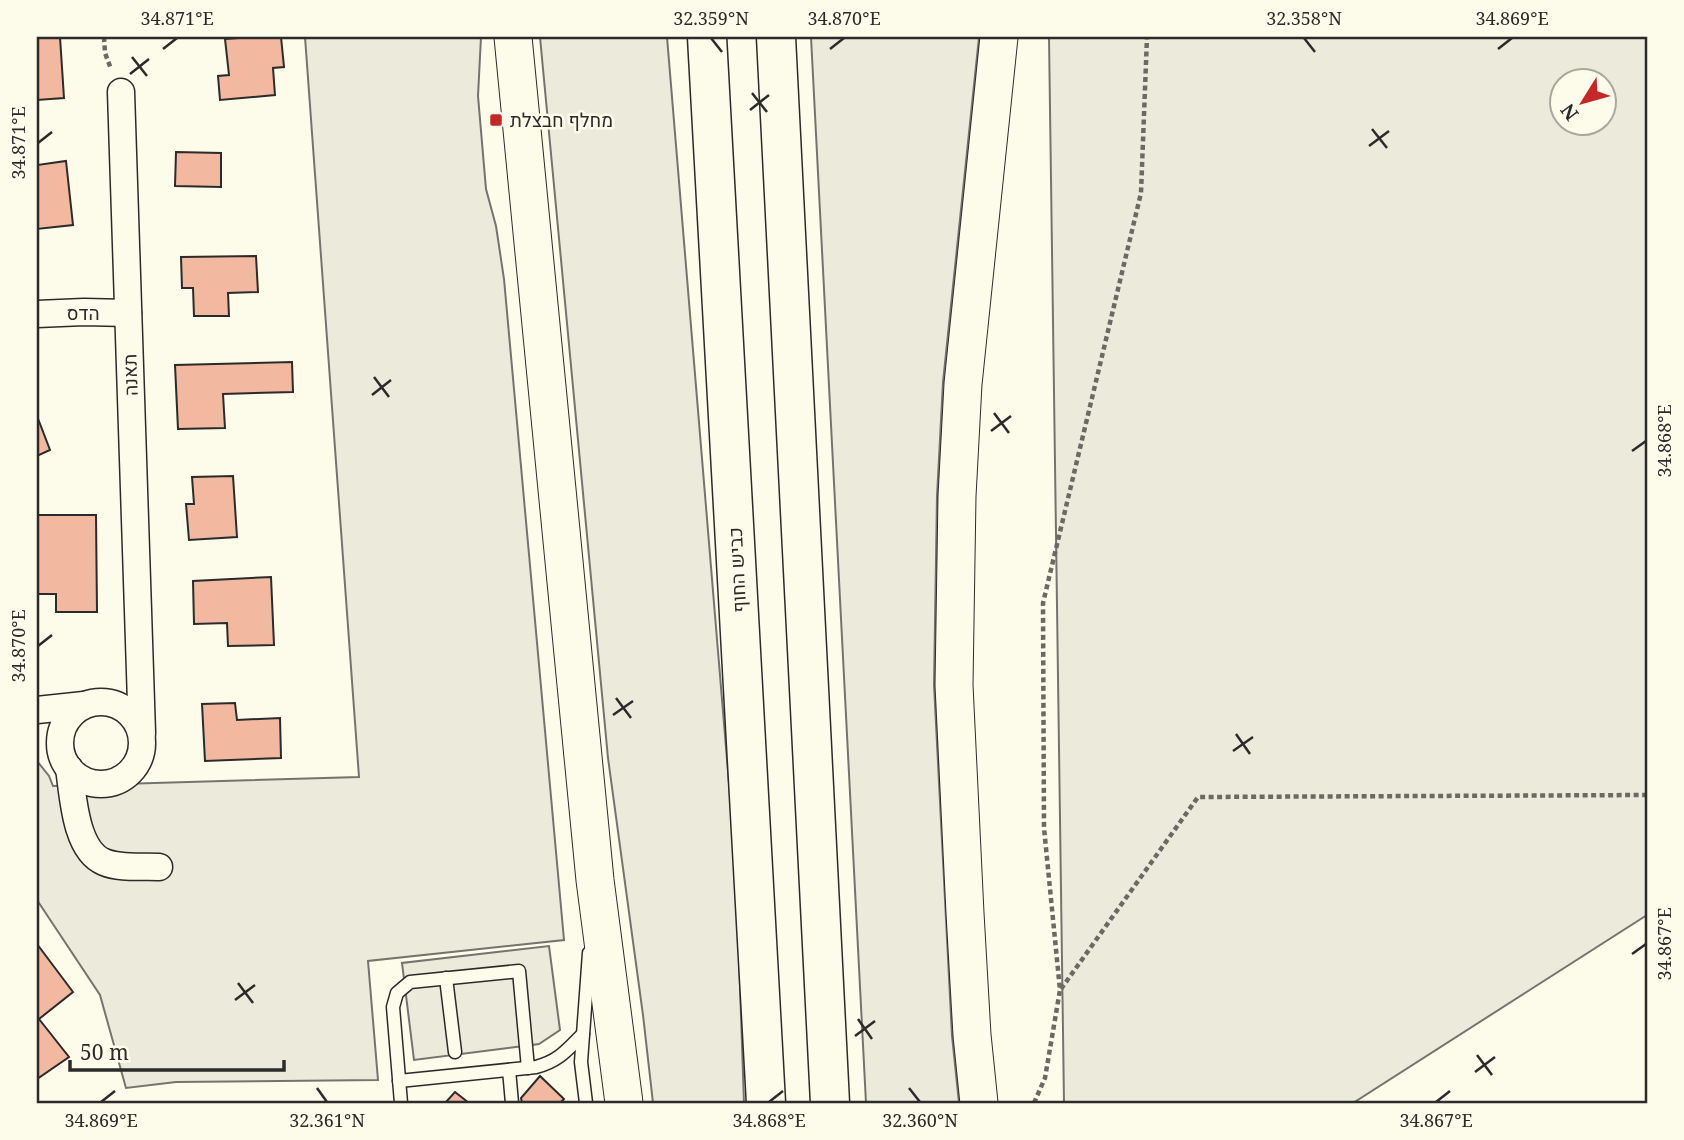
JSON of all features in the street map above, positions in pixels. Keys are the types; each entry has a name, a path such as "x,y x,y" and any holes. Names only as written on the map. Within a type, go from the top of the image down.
{"highway":[{"name":"כביש החוף","path":"707,37 766,1103"},
{"path":"776,37 830,1103"}],"main road":[{"path":"513,37 595,880 624,1103"},
{"path":"979,1103 967,954 954,685 957,496 963,384 999,37"}],"street":[{"name":"תאנה","path":"121,92 142,733"},
{"name":"הדס","path":"37,314 128,313"},
{"path":"140,659 125,683 108,697 70,715 62,729 60,745 81,837 91,851 102,862 159,867"},
{"path":"37,710 91,703 115,704 135,718 142,733 141,757 133,770 119,780 104,785 88,782 74,774 55,747 37,729"}],"lane":[{"path":"586,1103 581,1062 595,880"},
{"path":"401,1103 393,1007 397,993 410,982 519,971 528,1068"},
{"path":"446,978 454,1052"},
{"path":"399,1081 528,1068 551,1063 561,1057 583,1034"},
{"path":"509,1070 512,1103"}],"path":[{"path":"1034,1103 1045,1078 1060,990 1044,828 1043,603 1141,193 1147,37"},
{"path":"1060,990 1198,797 1647,795"}],"shaded area":[{"path":"305,37 481,37 478,96 486,189 496,226 504,279 564,940 368,961 378,1080 176,1082 126,1088 100,995 37,900 37,761 53,786 359,777"},
{"path":"540,37 667,37 736,868 744,1103 653,1103 608,758"},
{"path":"811,37 979,37 943,382 937,496 934,685 952,1036 959,1103 866,1103"},
{"path":"1049,37 1647,37 1647,915 1353,1103 1064,1103"},
{"path":"549,946 560,1030 539,1044 414,1060 402,963"}],"building":[{"path":"60,37 64,98 37,100 37,38"},
{"path":"281,37 284,67 273,68 275,95 220,100 218,76 229,75 225,39"},
{"path":"176,152 221,153 221,187 175,186"},
{"path":"66,161 73,225 37,229 37,165"},
{"path":"256,256 258,292 228,293 229,316 194,316 193,288 182,288 181,257"},
{"path":"292,362 293,392 223,394 225,428 178,429 175,365"},
{"path":"37,416 50,450 37,456"},
{"path":"233,476 237,537 189,540 186,504 194,504 192,477"},
{"path":"37,515 96,515 97,612 56,612 56,594 37,594"},
{"path":"271,577 274,645 228,646 227,623 194,624 193,581"},
{"path":"235,703 237,720 280,718 281,758 205,761 202,704"},
{"path":"37,944 73,992 39,1019 69,1057 37,1079"},
{"path":"540,1076 564,1099 560,1103 522,1103 521,1098"},
{"path":"455,1092 469,1103 445,1103"}],"place":[{"name":"מחלף חבצלת","path":"496,120"}]}
